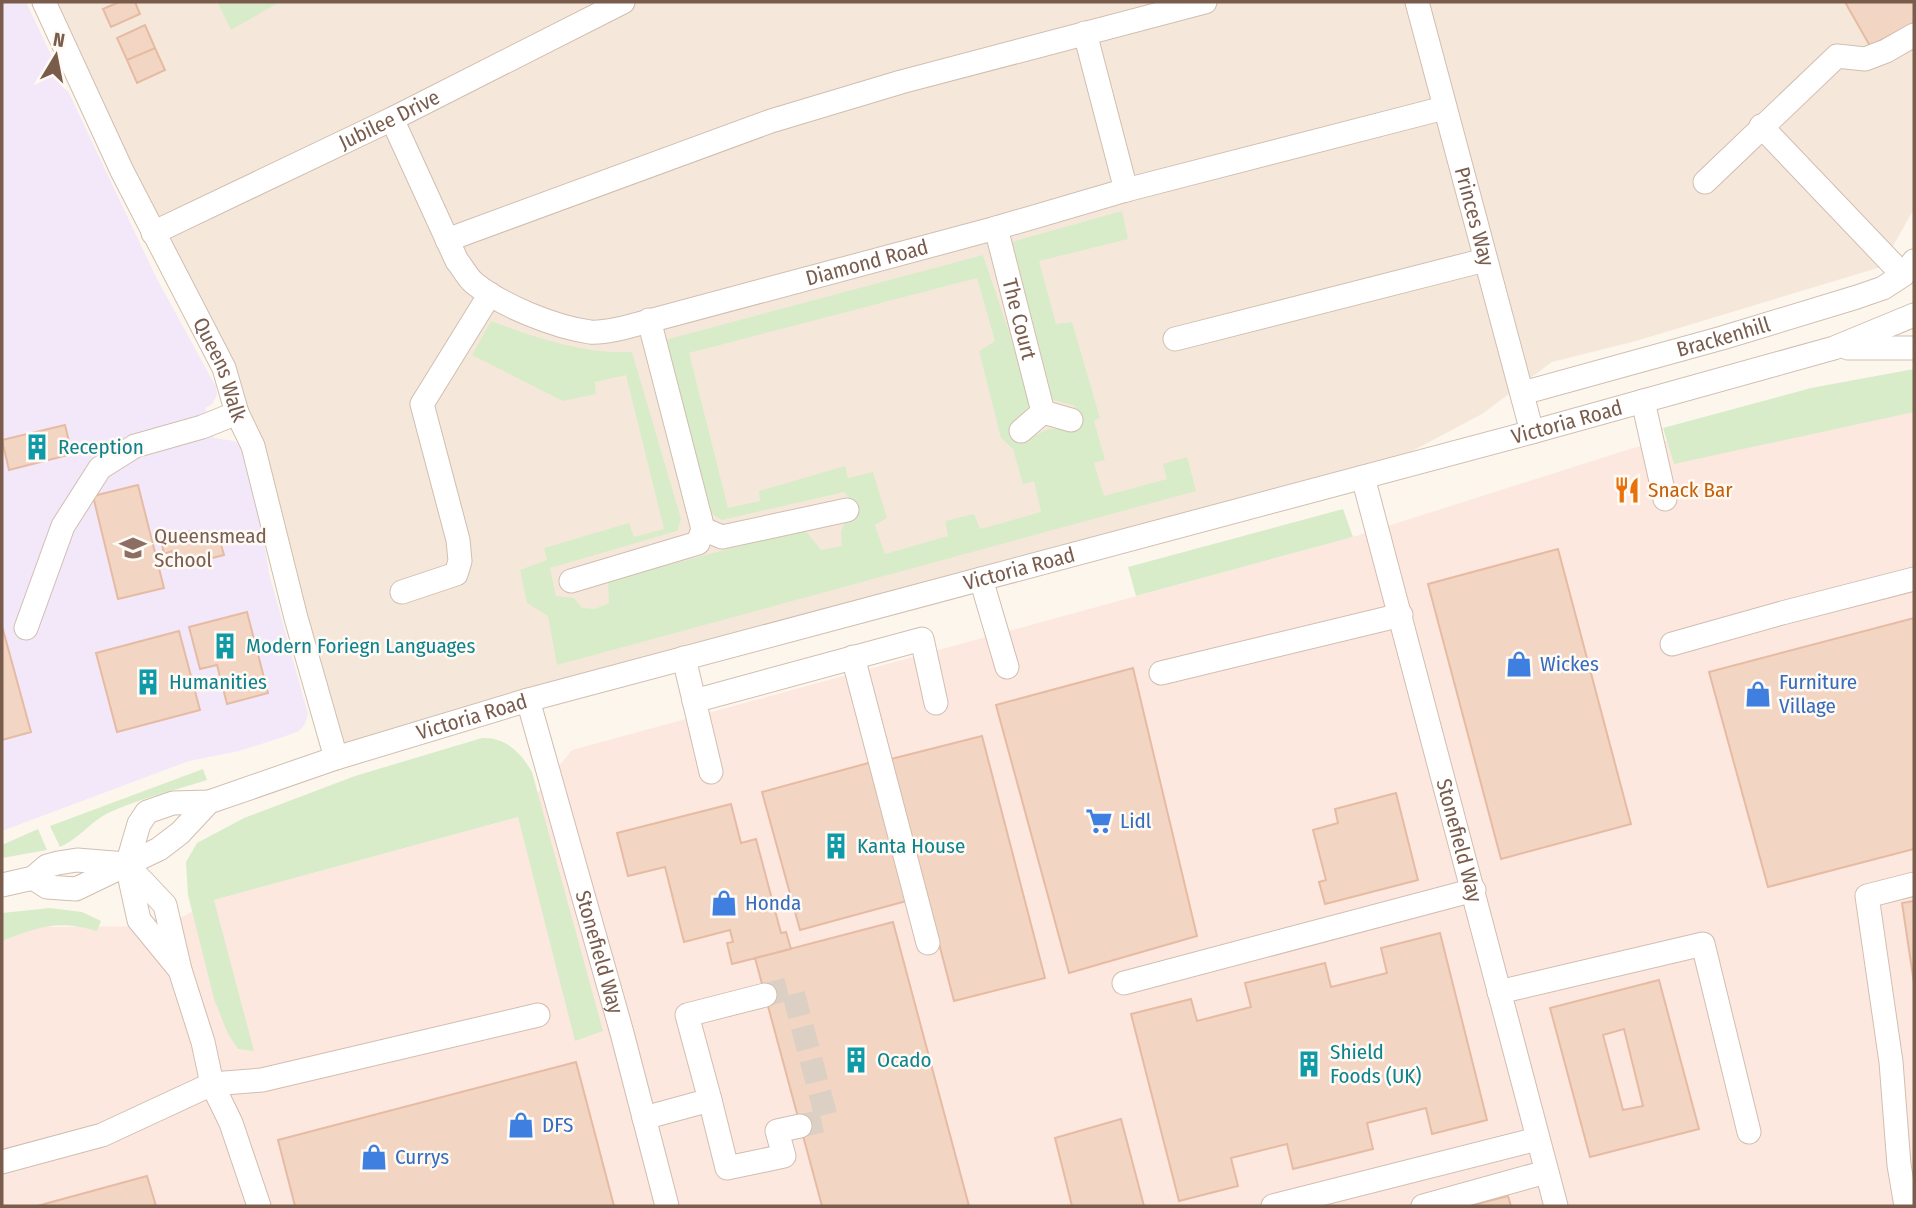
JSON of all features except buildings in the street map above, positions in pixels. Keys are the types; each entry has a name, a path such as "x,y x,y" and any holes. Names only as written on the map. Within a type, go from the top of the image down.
{"street":[{"name":"Queens Walk","path":"44,2 122,170 224,368 237,413 253,446 296,618 336,758"},
{"name":"Jubilee Drive","path":"153,233 392,119 623,2"},
{"path":"447,240 771,121 901,82 1205,2"},
{"name":"Princes Way","path":"1417,2 1532,432"},
{"path":"1085,33 1126,190"},
{"path":"1704,181 1837,56 1865,59 1914,35"},
{"name":"Diamond Road","path":"392,119 457,261 472,281 490,294 552,321 593,332 623,328 996,228 1126,190 1444,108"},
{"path":"1761,126 1908,268"},
{"name":"The Court","path":"996,228 1043,412"},
{"path":"1175,339 1485,260"},
{"name":"Brackenhill","path":"1523,393 1831,305 1883,288 1908,268"},
{"path":"402,592 456,574 460,561 458,540 422,404 490,294"},
{"name":"Victoria Road","path":"127,864 139,824 147,812 173,803 209,802 336,758 528,700 1532,432 1834,348 1914,315"},
{"path":"570,581 698,543 703,529 649,320"},
{"name":"Victoria Road","path":"1834,348 1914,348"},
{"path":"1643,401 1665,499"},
{"path":"1021,430 1043,412 1071,419"},
{"path":"26,628 63,526 100,468 135,446 202,427 237,413"},
{"name":"Stonefield Way","path":"1363,477 1556,1206"},
{"path":"703,529 722,537 847,510"},
{"path":"981,579 1007,667"},
{"path":"1672,644 1914,579"},
{"path":"1161,673 1401,615"},
{"path":"694,701 922,639 936,703"},
{"path":"853,657 928,943"},
{"path":"684,658 712,772"},
{"name":"Stonefield Way","path":"528,700 667,1206"},
{"name":"Victoria Road","path":"2,885 33,878 47,887 76,889 159,849 180,833 209,802"},
{"path":"127,864 139,920 180,970 203,1042 212,1084 231,1123 259,1206"},
{"path":"1906,1206 1899,1165 1891,1062 1867,896 1914,884"},
{"path":"1124,983 1474,890"},
{"path":"1499,992 1703,944 1749,1132"},
{"path":"765,995 687,1015 727,1168 784,1156 777,1131 800,1126"},
{"path":"2,1162 102,1135 212,1084 262,1080 538,1015"},
{"path":"644,1118 710,1100"},
{"path":"1273,1206 1537,1139"},
{"path":"1423,1206 1546,1172"}],"shaded area":[{"name":"Queensmead School","path":"2,2 26,2 156,277 216,387 217,395 212,404 205,408 214,438 235,441 240,447 261,523 269,573 308,714 299,731 239,751 189,761 2,831"},
{"path":"44,2 217,2 231,29 280,2 1845,2 1870,46 1914,23 1914,209 1881,267 1636,341 1552,362 1482,414 1363,477 338,749 253,446"},
{"path":"1914,390 1914,1206 2,1206 2,941 38,927 165,926 214,900 518,817 572,750 1353,537 1633,448 1886,391"}],"green space":[{"path":"217,2 280,2 231,30"},
{"path":"1122,211 1128,239 1039,261 1056,324 1072,322 1100,418 1094,421 1105,460 1094,463 1104,496 1167,479 1163,464 1187,457 1196,491 557,665 548,616 527,603 520,570 547,560 544,548 629,523 634,537 664,529 626,375 595,382 596,394 563,401 472,355 491,321 578,348 632,352 681,519 677,531 550,568 556,596 574,598 582,608 595,609 609,603 608,581 804,529 821,550 842,546 841,532 845,521 857,518 853,502 844,492 722,520 712,514 665,340 983,255 1030,406 1014,423 1029,439 1048,429 1068,428 1075,406 1053,400 1012,242","holes":["977,278 995,341 979,351 1001,438 1013,449 1023,484 1034,481 1041,512 980,529 974,514 945,521 948,536 885,554 875,525 887,518 873,472 848,478 845,466 759,491 760,501 728,508 689,353"]},
{"path":"1914,369 1914,412 1674,464 1663,428 1811,388"},
{"path":"1343,509 1353,537 1136,596 1128,567"},
{"path":"482,738 505,743 523,759 532,772 603,1031 575,1041 518,817 214,900 254,1051 238,1049 228,1034 214,999 188,895 186,862 197,843 244,818 355,776"},
{"path":"203,769 207,780 108,813 60,847 50,826"},
{"path":"38,829 47,850 2,858 2,845"},
{"path":"50,908 82,912 101,921 97,931 83,927 48,926 2,941 2,913"}],"tunnel":[{"path":"765,995 792,988 827,1120 800,1126"}],"place":[{"name":"Reception","path":"37,447"},
{"name":"Snack Bar","path":"1627,490"},
{"name":"Queensmead School","path":"133,548"},
{"name":"Modern Foriegn Languages","path":"225,646"},
{"name":"Wickes","path":"1519,664"},
{"name":"Humanities","path":"148,682"},
{"name":"Furniture Village","path":"1758,694"},
{"name":"Lidl","path":"1099,821"},
{"name":"Kanta House","path":"836,846"},
{"name":"Honda","path":"724,903"},
{"name":"Ocado","path":"856,1060"},
{"name":"Shield Foods (UK)","path":"1309,1064"},
{"name":"DFS","path":"521,1125"},
{"name":"Currys","path":"374,1157"}]}
